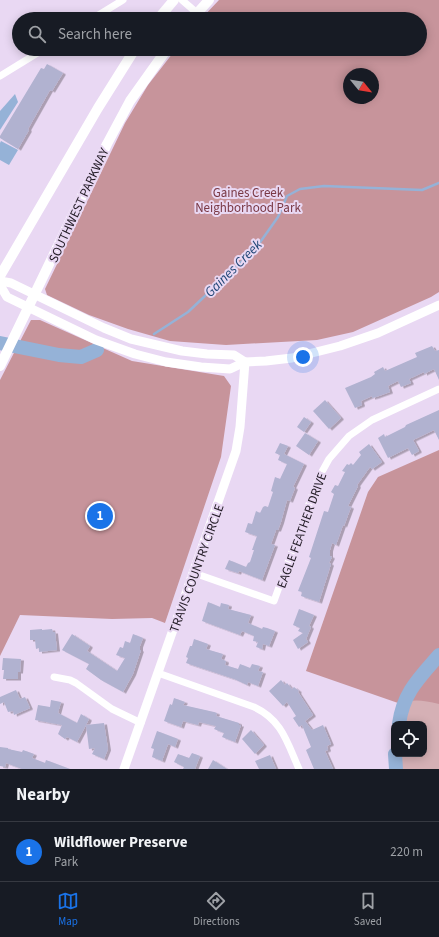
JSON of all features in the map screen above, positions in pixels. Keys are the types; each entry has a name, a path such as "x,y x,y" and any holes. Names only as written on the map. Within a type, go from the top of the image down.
{"main road":[{"path":"164,12 174,0"},
{"path":"198,12 209,0"},
{"name":"SOUTHWEST PARKWAY","path":"0,276 105,96 131,56"},
{"name":"SOUTHWEST PARKWAY","path":"0,366 107,144 130,101 162,56"}],"street":[{"path":"103,12 123,0"},
{"path":"182,0 191,12"},
{"path":"0,76 33,56"},
{"path":"0,281 11,283 104,328 131,339 182,351 234,355 244,362"},
{"path":"0,285 7,297 96,340 135,354 166,362 230,369 244,362 292,358 340,346 378,333 439,305"},
{"name":"TRAVIS COUNTRY CIRCLE","path":"127,768 158,673 236,451 240,427 244,362"},
{"name":"EAGLE FEATHER DRIVE","path":"194,573 274,601 318,479 329,459 349,436 372,420 439,389"},
{"path":"158,673 254,707 264,712 281,729 298,769"},
{"path":"54,677 70,680 76,683 112,709 141,724"}],"shaded area":[{"path":"439,650 439,769 391,769 392,757 427,757 427,721 394,721 400,693"}],"green space":[{"name":"Gaines Creek Neighborhood Park","path":"219,0 439,0 439,292 353,332 317,340 226,345 170,341 128,329 89,315 47,295 45,289 125,123 148,85 171,56 427,56 427,12 208,12"},
{"path":"31,320 40,320 132,361 224,376 231,386 221,457 165,623 152,618 112,619 20,615 0,656 0,380"},
{"path":"439,450 439,704 418,700 398,703 306,671 368,492 378,477"}],"water":[{"path":"15,94 18,102 0,130 0,111"},
{"path":"1,141 18,150 9,165 0,160"}],"building":[{"path":"47,64 63,73 52,91 50,90 18,149 0,138 0,136 41,68 44,69"},
{"path":"432,346 435,351 439,350 439,380 434,369 424,374 424,372 409,379 411,383 401,387 398,381 388,386 390,392 372,398 372,396 361,401 362,405 355,408 345,388 371,377 375,374 374,372 383,367 385,371 417,357 415,353"},
{"path":"325,400 341,418 329,429 313,411"},
{"path":"439,410 439,440 434,430 413,440 419,451 412,455 408,448 388,458 378,438 384,434 385,437 405,427 406,425"},
{"path":"304,417 311,422 304,432 297,427"},
{"path":"305,433 318,441 309,455 296,446"},
{"path":"280,443 288,446 284,454 304,464 293,487 295,488 290,501 287,500 278,530 276,530 271,544 275,545 262,580 239,571 238,573 225,569 229,560 246,567 250,562 257,536 245,532 248,523 252,524 256,511 260,513 263,507 268,507 273,492 271,491 275,477 280,479 287,464 278,460 280,455 275,453"},
{"path":"369,444 382,462 372,469 370,467 357,485 358,486 348,506 351,507 336,545 332,543 330,556 332,557 329,563 331,564 319,602 301,596 302,592 298,591 311,558 309,557 324,511 328,512 334,494 331,492 335,485 338,486 345,472 342,471 347,464 349,465 351,463 353,465 361,455 359,452"},
{"path":"208,602 220,607 221,603 229,605 228,609 251,615 248,623 262,629 263,627 275,631 269,646 263,644 262,649 256,647 258,642 253,641 254,636 242,631 240,635 202,621"},
{"path":"299,609 314,615 309,626 311,627 306,639 308,642 298,649 293,640 303,633 298,631 300,628 293,625"},
{"path":"52,629 53,632 55,632 57,650 39,652 39,648 36,649 35,640 30,640 30,630"},
{"path":"72,634 90,646 87,651 117,671 125,658 116,655 120,647 123,648 125,641 130,643 133,634 143,638 140,646 141,650 133,674 123,692 101,680 86,669 89,664 62,650"},
{"path":"194,639 208,644 206,649 223,654 221,659 226,661 225,665 238,669 240,664 250,668 252,664 260,666 258,671 263,672 258,686 248,682 247,685 234,679 186,663 188,658 186,657"},
{"path":"3,658 21,659 18,679 3,679"},
{"path":"281,680 285,685 287,683 292,689 294,687 299,691 298,692 313,715 305,721 312,730 323,725 331,744 327,746 328,750 325,751 333,769 314,769 306,750 311,747 302,725 299,727 293,718 296,716 287,702 283,706 269,691"},
{"path":"16,690 20,699 25,697 30,708 14,715 13,711 8,712 4,702 0,704 0,697"},
{"path":"174,698 185,702 183,705 214,712 217,713 216,716 239,723 239,725 241,725 235,742 222,737 224,733 214,729 216,726 199,722 198,725 183,721 181,727 164,721 170,704 172,705"},
{"path":"51,700 61,702 58,713 77,723 81,714 89,719 77,742 67,737 65,739 58,734 62,725 35,720 38,705 50,707"},
{"path":"104,723 108,749 104,759 92,754 95,748 89,749 86,725"},
{"path":"251,730 264,745 255,754 242,739"},
{"path":"157,731 178,739 175,747 168,744 162,761 152,757 154,749 151,748"},
{"path":"0,747 22,752 23,750 34,754 32,758 45,763 46,760 70,769 22,769 6,763 5,767 0,766"},
{"path":"192,753 200,756 195,769 183,769 184,767 174,762 178,754 189,758"},
{"path":"270,755 276,769 259,769 255,761"},
{"path":"213,760 227,769 208,769"}],"waterway":[{"name":"Gaines Creek","path":"154,334 188,312 256,248 278,217 287,196 300,189 324,186 422,190 439,183"},
{"name":"Gaines Creek","path":"0,343 59,355 81,357 97,350"},
{"path":"400,721 404,703 413,686 439,655"},
{"path":"395,757 396,769"}],"place":[{"name":"Wildflower Preserve","path":"100,516"}]}
